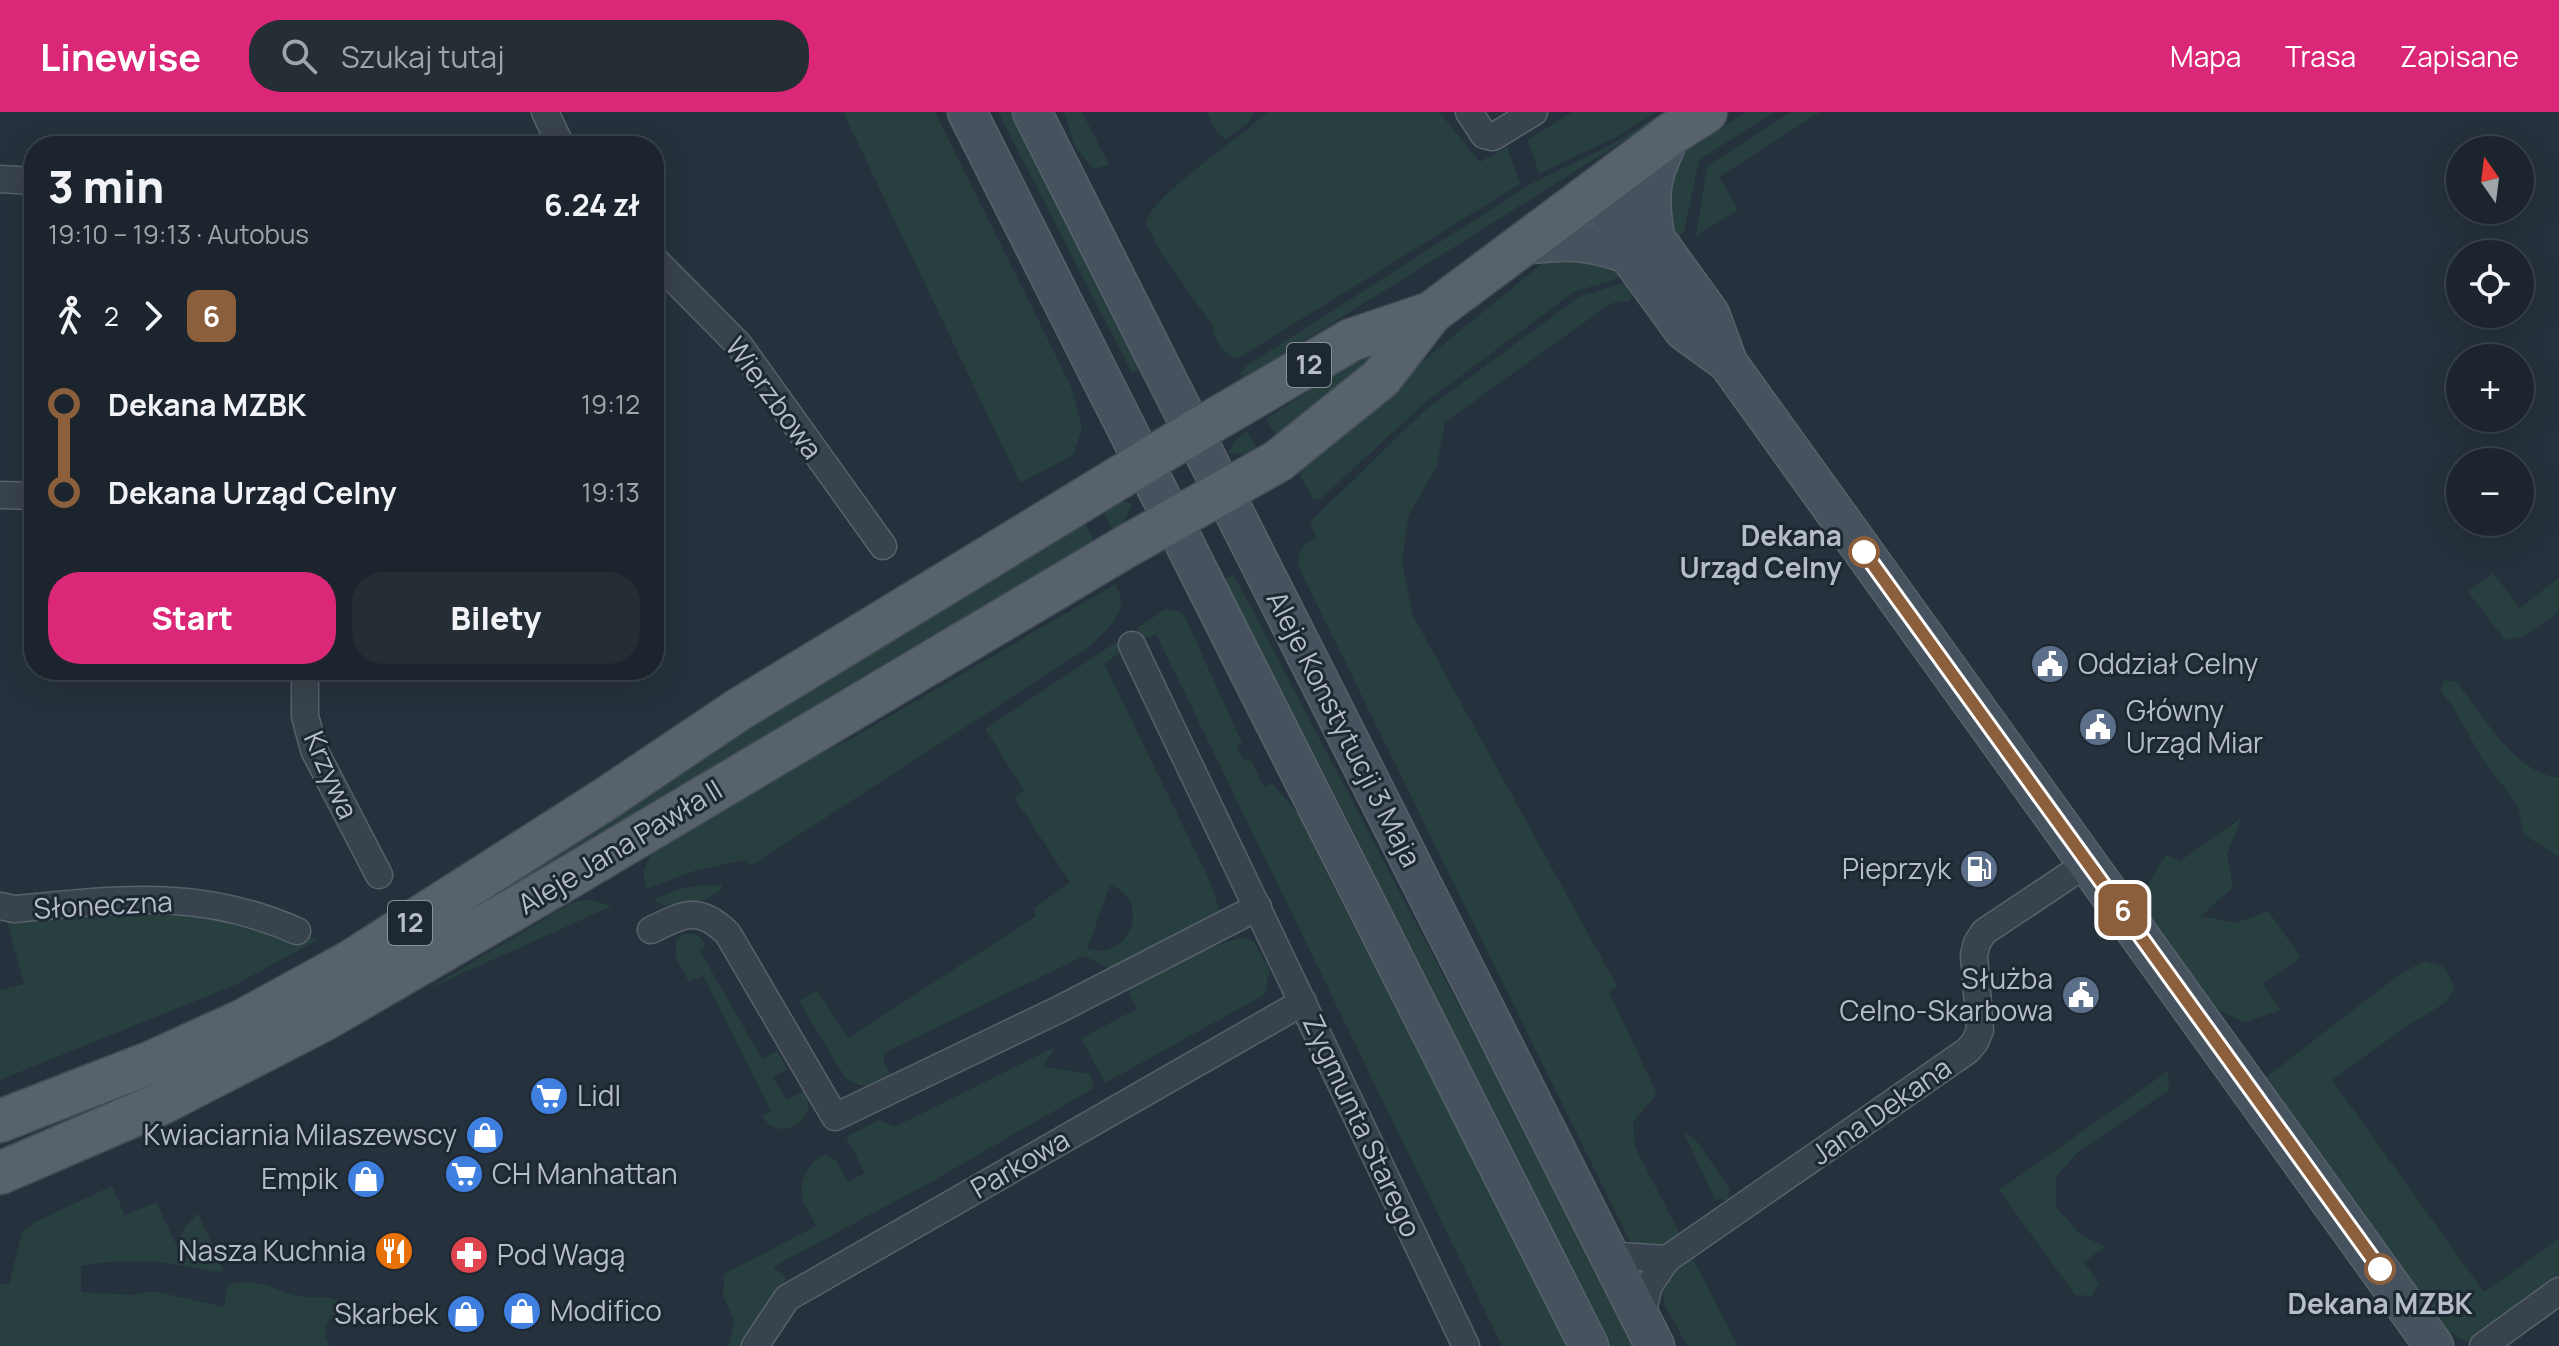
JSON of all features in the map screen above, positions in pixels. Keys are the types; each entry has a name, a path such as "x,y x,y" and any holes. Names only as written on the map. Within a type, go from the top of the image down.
{"main road":[{"name":"Aleje Konstytucji 3 Maja","path":"967,112 1589,1346"},
{"name":"Aleje Konstytucji 3 Maja","path":"1032,112 1648,1332"},
{"name":"12","path":"1224,492 1278,461 1381,378 1431,313 1671,134 1706,112"},
{"path":"1642,246 1652,175 1671,134"},
{"path":"1598,188 1627,209 1642,246 1710,314 1728,363 2434,1346"},
{"path":"1523,245 1564,240 1642,246"},
{"name":"12","path":"1194,432 1351,340 1431,313"},
{"name":"Aleje Jana Pawła II","path":"0,1121 152,1062 244,1020 350,962 738,710 1194,432"},
{"name":"Aleje Jana Pawła II","path":"0,1173 160,1104 325,1019 1224,492"}],"street":[{"path":"545,112 556,136"},
{"path":"1469,112 1484,135 1493,137 1534,112"},
{"path":"0,179 24,180"},
{"name":"Wierzbowa","path":"664,269 739,345 883,546"},
{"path":"0,495 24,496"},
{"name":"Zygmunta Starego","path":"1132,645 1466,1346"},
{"name":"Krzywa","path":"305,680 305,716 314,750 379,875"},
{"name":"Jana Dekana","path":"1648,1332 1643,1302 1649,1285 1667,1259 1967,1051 1980,1030 1974,955 1984,932 2089,862"},
{"name":"Słoneczna","path":"0,906 14,909 119,899 186,901 241,911 297,931"},
{"path":"651,930 692,914 704,915 728,934 835,1117 1060,1009 1258,907"},
{"name":"Parkowa","path":"755,1346 787,1298 1303,1002"},
{"path":"1607,1249 1628,1257 1667,1259"},
{"path":"2483,1346 2559,1291"}],"green space":[{"path":"843,112 935,112 1071,386 1082,428 1073,455 1020,483"},
{"path":"998,112 1011,112 1142,367 1132,373"},
{"path":"1064,112 1082,112 1109,165 1094,169 1075,147"},
{"path":"1207,112 1255,112 1249,122 1225,140 1214,128"},
{"path":"1267,112 1439,112 1480,162 1507,147 1520,184 1237,359 1220,346 1212,325 1159,250 1146,223 1164,197"},
{"path":"1572,112 1656,112 1618,136 1539,174 1528,140"},
{"path":"1663,112 1670,112 1243,379 1240,374 1246,366 1534,182 1611,145"},
{"path":"1746,112 1774,112 1699,160 1684,232 1674,240 1668,230 1671,164 1684,152"},
{"path":"1791,112 1820,112 1719,177 1738,210 1696,236 1707,166"},
{"path":"1567,253 1631,271 1608,282 1575,291 1426,402 1319,500 1313,499 1295,466 1543,263"},
{"path":"1625,282 1632,294 1629,302 1619,301 1607,306 1445,422 1436,468 1409,515 1402,559 1412,614 1617,986 1609,992 1657,1094 1633,1122 1635,1147 1738,1346 1687,1346 1665,1305 1661,1286 1642,1249 1629,1240 1299,568 1301,549 1316,538 1310,522 1423,412 1579,297"},
{"path":"1385,341 1394,343 1279,440 1266,419"},
{"path":"1247,431 1259,452 1228,453 1234,442"},
{"path":"1119,500 1133,504 1123,523 1113,530 1100,506"},
{"path":"1081,515 1094,541 829,696 703,783 319,1006 0,1160 0,1148 177,1073"},
{"path":"2493,573 2520,608 2559,578 2559,612 2523,637 2505,640 2468,592"},
{"path":"1234,575 1637,1346 1605,1346 1223,579"},
{"path":"1116,584 1120,594 1120,611 1092,645 751,866 744,860 697,870 646,889 643,872 656,843 813,756 847,741"},
{"path":"1166,609 1179,611 1185,617 1242,743 1237,746 1244,761 1250,758 1264,787 1272,783 1300,816 1568,1346 1502,1346 1156,634 1142,640 1137,628"},
{"path":"1118,641 1122,651 1104,664 1210,881 1224,923 1125,976 1084,956 884,1053 884,1061 893,1079 874,1085 857,1084 845,1077 799,1001 817,990 848,1038 1036,916 1033,909 1070,882 1014,797 1024,790 985,729","holes":["1110,885 1131,903 1133,915 1125,938 1115,947 1102,951 1087,949"]},
{"path":"2445,680 2457,682 2515,755 2544,774 2559,777 2559,857 2524,835 2517,804 2483,760 2440,689"},
{"path":"2241,818 2227,854 2233,887 2201,916 2236,923 2268,911 2301,957 2263,984 2281,1010 2244,1022 2214,1008 2137,901 2166,855 2180,861"},
{"path":"722,885 721,890 713,895 688,906 671,907 654,899 680,889"},
{"path":"588,899 612,906 426,990 556,912 574,902"},
{"path":"3,907 267,918 317,940 237,984 0,1080 0,990 24,984"},
{"path":"685,934 695,935 706,946 700,951 762,1059 777,1051 787,1069 773,1077 786,1100 804,1091 807,1111 796,1125 779,1128 762,1116 771,1111 703,976 689,982 675,956 676,940"},
{"path":"1243,937 1254,942 1270,970 1264,995 1105,1083 1081,1038 1137,1009 1128,990 1205,949"},
{"path":"2424,961 2444,967 2455,987 2445,1003 2404,1028 2332,1080 2484,1292 2559,1239 2559,1277 2501,1321 2466,1342 2449,1332 2265,1078 2396,977"},
{"path":"1057,1046 1043,1066 1090,1074 1094,1088 931,1182 773,1267 785,1276 787,1298 755,1346 728,1346 735,1322 723,1296 724,1274 816,1226 804,1203 802,1189 807,1171 816,1161 826,1154 836,1161 848,1182 865,1173 846,1137 879,1120 894,1127"},
{"path":"2168,1071 2169,1090 2076,1154 2056,1177 2056,1207 2081,1235 2105,1247 2084,1262 2099,1284 2091,1296 2075,1295 1999,1190"},
{"path":"1683,1131 1698,1143 1730,1189 1728,1200 1715,1199"},
{"path":"112,1186 125,1215 156,1202 176,1244 185,1227 198,1213 224,1271 148,1262 99,1263 81,1266 81,1292 136,1295 153,1291 224,1307 228,1285 248,1282 298,1296 337,1300 339,1318 330,1319 325,1329 330,1346 0,1346 0,1283 9,1285 22,1232 33,1223"}],"bus line":[{"name":"6","path":"1864,552 2380,1269"}],"place":[{"name":"Dekana Urząd Celny","path":"1864,552"},
{"name":"Oddział Celny","path":"2050,664"},
{"name":"Główny Urząd Miar","path":"2098,727"},
{"name":"Pieprzyk","path":"1979,869"},
{"name":"Służba Celno-Skarbowa","path":"2081,995"},
{"name":"Lidl","path":"549,1096"},
{"name":"Kwiaciarnia Milaszewscy","path":"485,1135"},
{"name":"CH Manhattan","path":"464,1174"},
{"name":"Empik","path":"366,1179"},
{"name":"Nasza Kuchnia","path":"394,1251"},
{"name":"Pod Wagą","path":"469,1255"},
{"name":"Dekana MZBK","path":"2380,1269"},
{"name":"Modifico","path":"522,1311"},
{"name":"Skarbek","path":"466,1314"}]}
